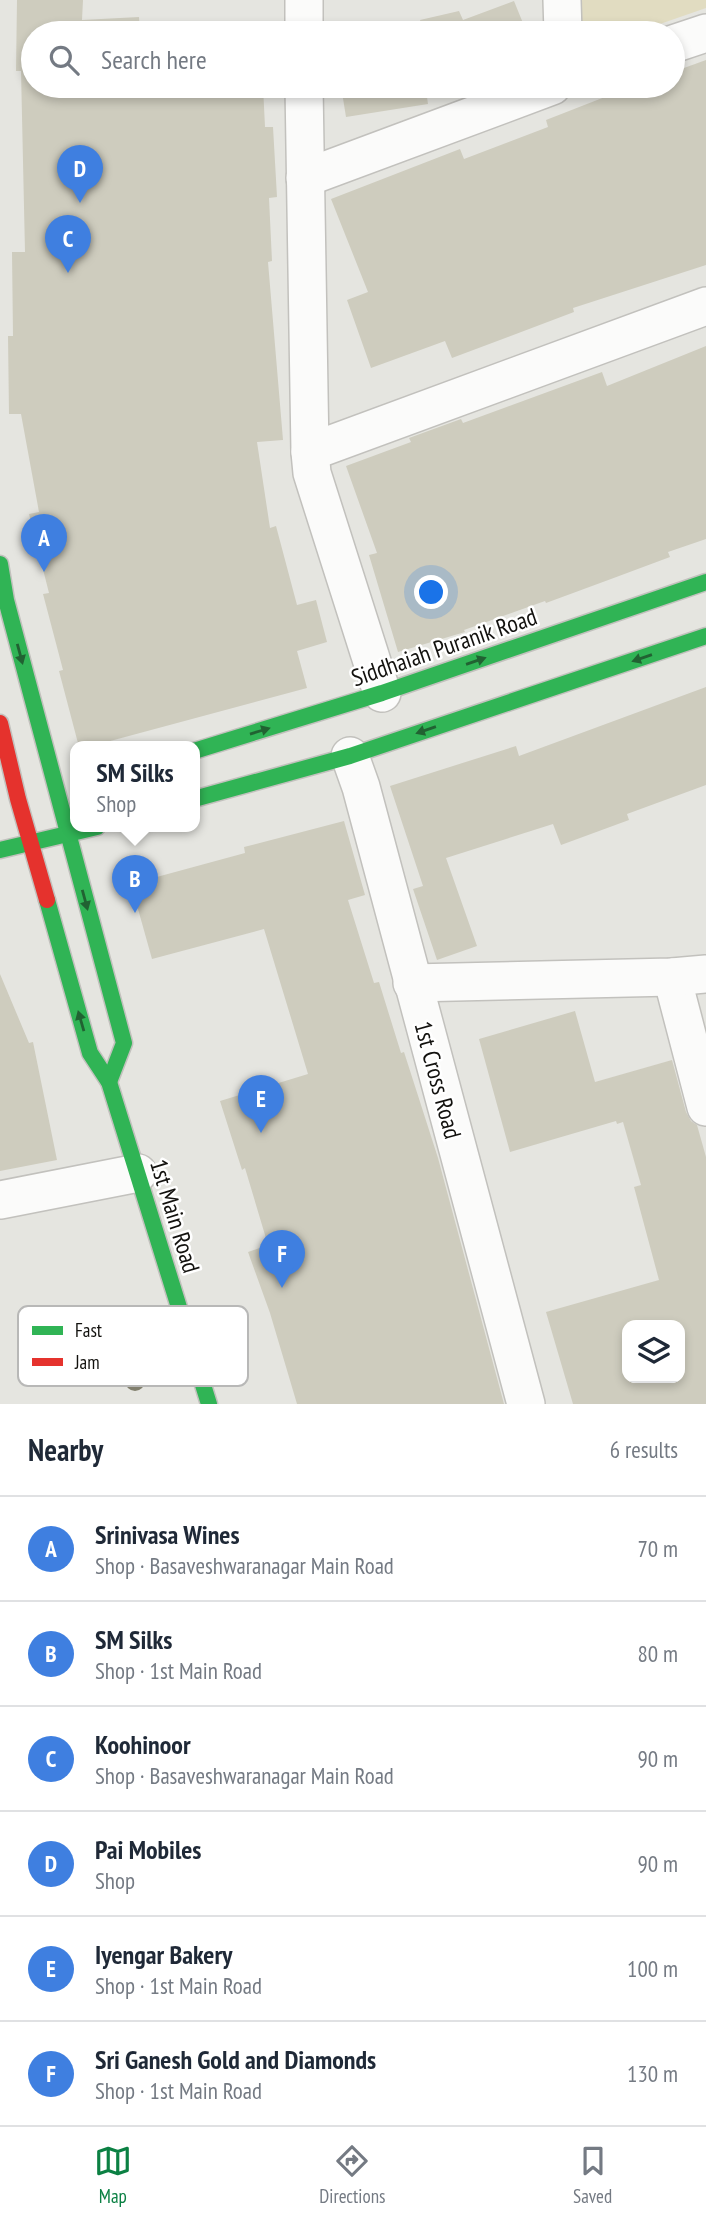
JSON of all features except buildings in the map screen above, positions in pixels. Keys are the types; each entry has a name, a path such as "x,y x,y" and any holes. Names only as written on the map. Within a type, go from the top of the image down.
{"main road":[{"path":"0,564 37,795"},
{"name":"Siddhaiah Puranik Road","path":"200,749 382,693 706,582"},
{"path":"200,797 350,756 706,636"},
{"path":"0,723 37,795 69,834 124,1043 109,1082"},
{"path":"0,803 70,789"},
{"name":"1st Main Road","path":"37,795 31,844 90,1053 109,1082 179,1306"},
{"path":"0,850 77,832"},
{"name":"1st Main Road","path":"203,1386 209,1404"}],"street":[{"path":"303,0 304,21"},
{"path":"562,0 563,21"},
{"path":"685,40 706,33"},
{"path":"304,98 312,473 382,693"},
{"path":"305,178 520,98"},
{"path":"310,452 706,306"},
{"name":"1st Cross Road","path":"350,756 361,787 526,1404"},
{"path":"412,983 689,975 706,1107"},
{"path":"0,1200 138,1173"}],"shaded area":[{"path":"576,0 706,0 706,8 669,21 575,21"}],"traffic: fast":[{"path":"0,564 6,600 124,1043 109,1082"},
{"path":"200,749 382,693 706,582"},
{"path":"200,797 350,756 706,636"},
{"path":"0,850 76,832"},
{"path":"47,900 90,1053 109,1082 179,1306"},
{"path":"203,1386 209,1404"}],"traffic: jam":[{"path":"0,723 18,799 47,900"}],"place":[{"name":"Pai Mobiles","path":"80,203"},
{"name":"Koohinoor","path":"68,273"},
{"name":"Srinivasa Wines","path":"44,572"},
{"name":"SM Silks","path":"135,913"},
{"name":"Iyengar Bakery","path":"261,1133"},
{"name":"Sri Ganesh Gold and Diamonds","path":"282,1288"}]}
